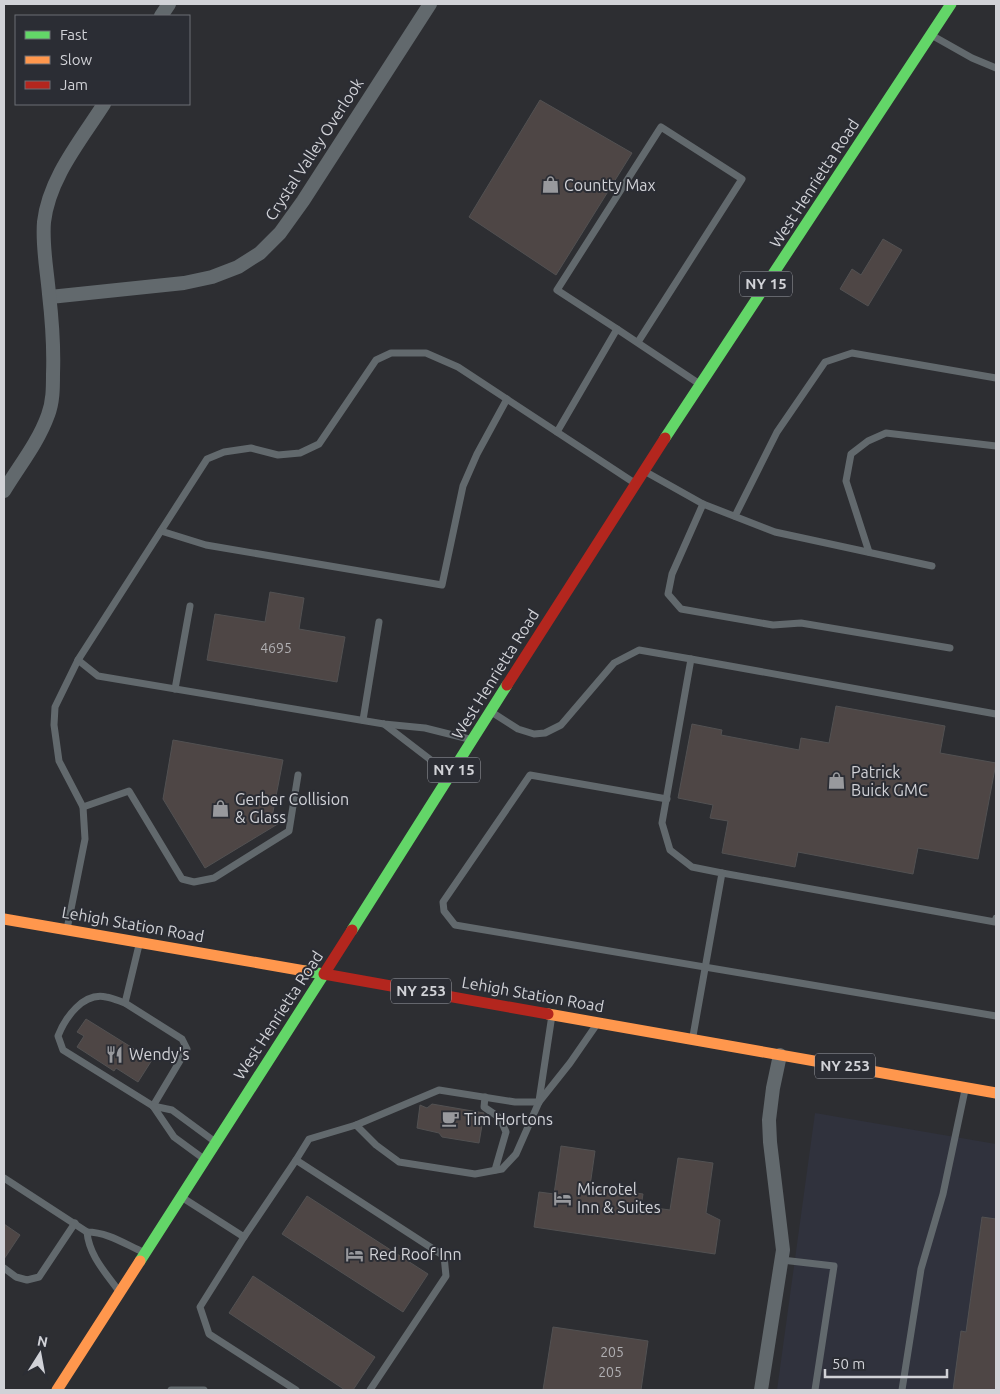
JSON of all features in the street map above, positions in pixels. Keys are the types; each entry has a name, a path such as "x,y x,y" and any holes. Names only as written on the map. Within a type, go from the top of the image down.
{"main road":[{"name":"West Henrietta Road","path":"57,1390 324,974 635,483 951,4"},
{"name":"Lehigh Station Road","path":"4,919 996,1093"}],"street":[{"path":"162,15 169,4"},
{"name":"Crystal Valley Overlook","path":"50,297 184,284 212,277 238,267 260,252 280,233 303,201 430,4"},
{"path":"5,485 29,454 48,416 52,402 54,351 44,247 44,221 49,200 56,181 103,105"},
{"path":"761,1390 783,1250 770,1142 773,1088 780,1055"}],"lane":[{"path":"931,34 972,58 996,68"},
{"path":"638,342 742,179 661,127 557,290 638,342 700,385"},
{"path":"557,432 617,329"},
{"path":"67,930 85,839 82,808 59,761 54,725 55,707 78,660 207,460 224,452 251,448 278,455 300,452 319,444 376,360 391,353 426,353 458,367 635,483"},
{"path":"735,516 777,432 825,362 852,353 996,378"},
{"path":"161,531 206,545 442,584 463,486 477,454 507,400"},
{"path":"869,552 846,481 851,454 868,441 886,433 996,446"},
{"path":"644,471 703,504 775,532 932,566"},
{"path":"703,504 672,574 668,594 680,609 773,625 801,623 950,648"},
{"path":"175,689 190,606"},
{"path":"363,720 379,622"},
{"path":"490,712 518,729 534,734 545,733 561,725 614,663 639,650 996,714"},
{"path":"691,659 662,823 670,850 692,867 996,921"},
{"path":"78,660 98,676 384,724 425,728 473,739"},
{"path":"384,724 450,775"},
{"path":"82,808 129,791 182,879 194,882 214,878 289,831 298,775"},
{"path":"667,799 530,775 443,902 444,911 455,925 996,1016"},
{"path":"693,1039 722,873"},
{"path":"125,1003 140,942"},
{"path":"153,1106 186,1049 182,1039 125,1003 105,996 84,1001 74,1009 61,1029 58,1036 63,1050 153,1106 172,1110 215,1142"},
{"path":"539,1102 552,1014"},
{"path":"356,1125 376,1145 400,1162 475,1174 502,1168 516,1154 539,1102 599,1022"},
{"path":"902,1390 921,1269 943,1194 965,1087"},
{"path":"296,1390 208,1334 200,1307 309,1139 356,1125 439,1090 515,1102 539,1102"},
{"path":"485,1097 484,1107 500,1118 506,1132 495,1170"},
{"path":"153,1106 174,1137 204,1159"},
{"path":"296,1160 444,1256 446,1276 370,1390"},
{"path":"4,1178 87,1232 97,1232 106,1235 144,1253"},
{"path":"180,1196 244,1237"},
{"path":"4,1268 16,1277 27,1280 39,1277 75,1223"},
{"path":"87,1232 88,1243 96,1258 120,1292"},
{"path":"782,1260 834,1266 815,1390"},
{"path":"171,1390 204,1390"}],"shaded area":[{"path":"815,1113 996,1144 996,1390 777,1390"}],"building":[{"name":"Countty Max","path":"540,100 632,153 556,275 469,217"},
{"path":"883,239 902,250 868,306 840,289 852,269 861,275"},
{"path":"270,592 304,598 299,629 345,637 337,682 207,660 215,614 265,622"},
{"name":"Patrick Buick GMC","path":"836,706 945,726 940,753 996,763 978,859 918,848 913,874 798,852 795,867 722,853 728,821 710,818 713,805 678,798 692,724 722,730 721,735 799,750 801,738 829,743"},
{"name":"Gerber Collision & Glass","path":"173,740 283,760 272,817 286,819 205,868 163,799"},
{"name":"Wendy's","path":"86,1019 152,1060 138,1082 116,1068 114,1071 77,1047 84,1036 77,1032"},
{"name":"Tim Hortons","path":"432,1104 484,1113 479,1143 442,1137 439,1133 417,1128 420,1105 427,1108"},
{"name":"Microtel Inn & Suites","path":"561,1146 595,1151 590,1186 643,1194 641,1206 670,1210 678,1158 713,1163 706,1213 720,1220 715,1254 534,1227 539,1192 554,1194"},
{"name":"Red Roof Inn","path":"307,1196 428,1274 403,1312 282,1234"},
{"path":"982,1217 996,1219 996,1390 953,1390 961,1331 966,1332"},
{"path":"4,1224 20,1235 4,1259"},
{"path":"253,1276 375,1357 353,1390 345,1390 229,1313"},
{"path":"553,1327 648,1341 641,1390 543,1390"}],"traffic: fast":[{"path":"665,438 951,4"},
{"path":"352,930 507,685"},
{"path":"140,1261 324,974 305,971"}],"traffic: slow":[{"path":"4,919 305,971"},
{"path":"548,1014 996,1093"},
{"path":"57,1390 140,1261"}],"traffic: jam":[{"path":"507,685 665,438"},
{"path":"352,930 324,974 548,1014"}],"place":[{"name":"Countty Max","path":"550,185"},
{"name":"Patrick Buick GMC","path":"837,781"},
{"name":"Gerber Collision & Glass","path":"221,808"},
{"name":"Wendy's","path":"115,1054"},
{"name":"Tim Hortons","path":"450,1119"},
{"name":"Microtel Inn & Suites","path":"563,1198"},
{"name":"Red Roof Inn","path":"355,1254"}]}
